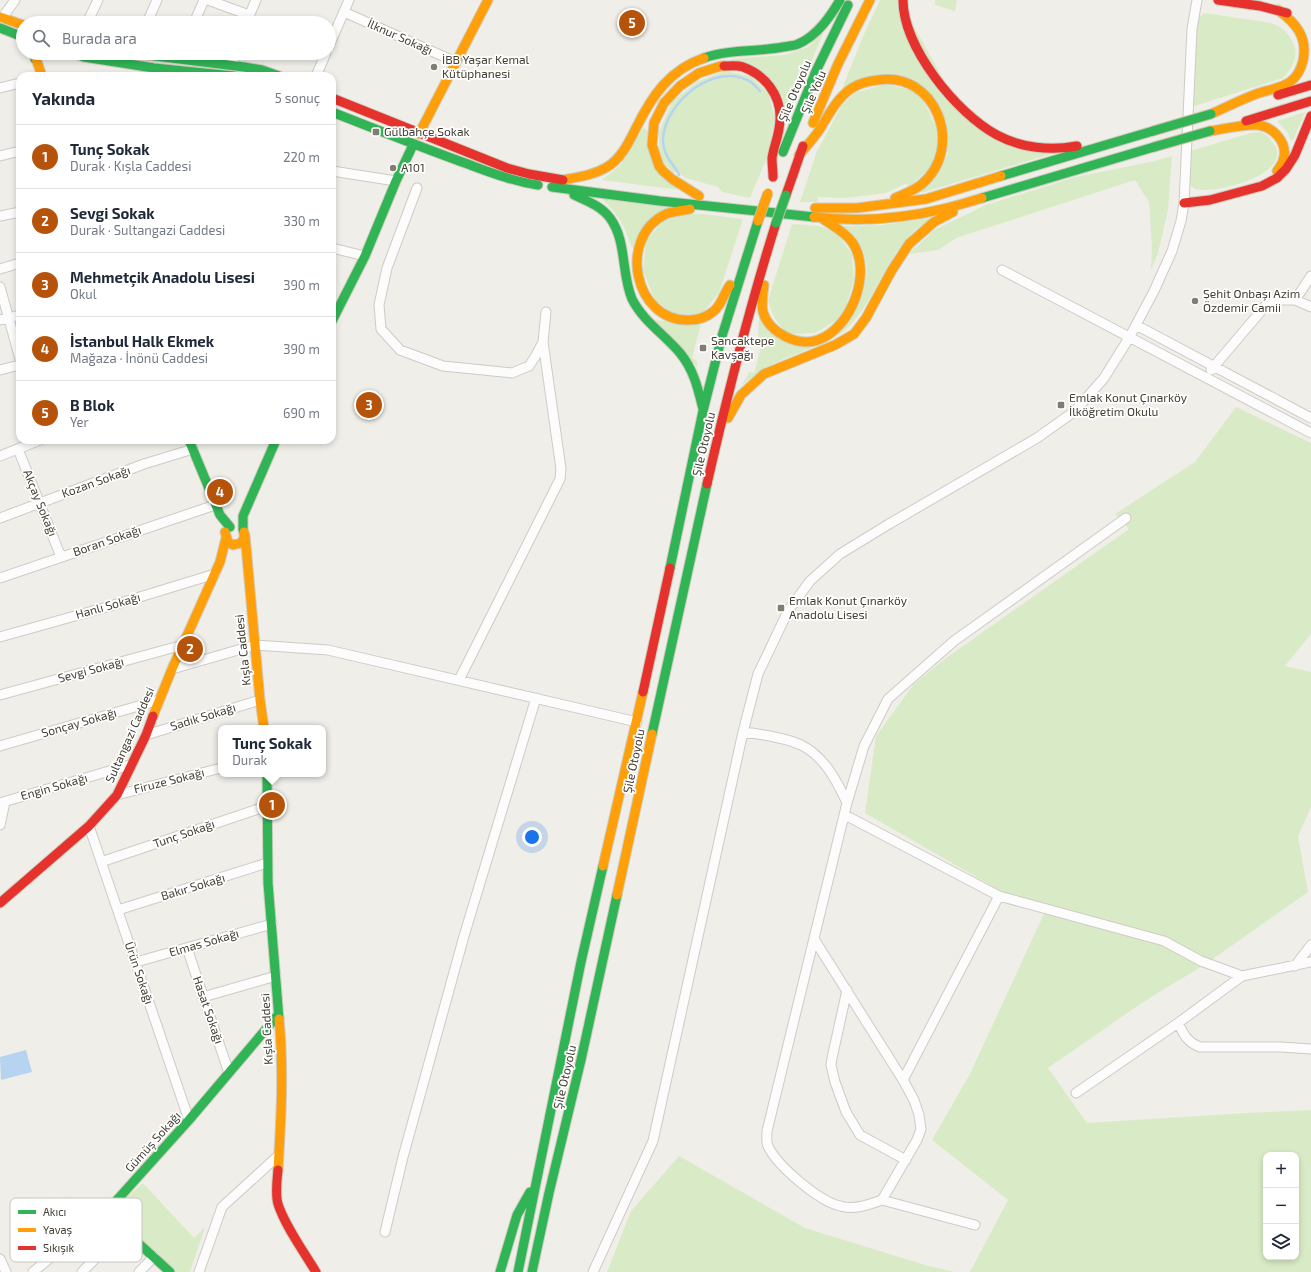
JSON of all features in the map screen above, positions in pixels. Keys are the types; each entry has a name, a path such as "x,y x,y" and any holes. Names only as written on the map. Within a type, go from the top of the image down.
{"main road":[{"path":"418,134 488,0"},
{"path":"563,180 589,175 608,166 628,143 646,108 673,74 689,64 710,55 739,51 768,51 799,44 818,30 832,15 840,0"},
{"name":"Şile Otoyolu","path":"518,1272 581,962 637,722 703,411 716,358 743,267 773,177 816,71 850,0"},
{"name":"Şile Yolu","path":"776,223 800,155 838,64 870,0"},
{"path":"903,0 904,15 913,40 928,66 957,103 977,122 992,132 1020,144 1050,148 1070,147 1091,142 1123,140"},
{"path":"1218,0 1278,10 1296,18 1309,29"},
{"path":"1211,114 1281,86 1295,78 1301,68 1304,57 1304,40 1295,25 1288,17 1278,10"},
{"path":"1,17 16,22"},
{"path":"0,28 16,34"},
{"path":"37,60 41,72"},
{"path":"103,60 154,68 194,72"},
{"path":"204,60 269,72"},
{"path":"699,196 665,175 658,165 652,151 650,137 654,121 659,110 668,98 678,87 708,69 724,65 740,66 754,71 766,81 774,92 779,104 780,131 772,157 773,177"},
{"path":"800,155 820,129 832,109 846,94 858,85 877,79 895,78 912,84 922,91 934,103 941,118 944,134 944,148 939,163 932,174 921,186 909,193 894,198 870,202 854,208"},
{"path":"336,100 418,134 507,168 529,174 669,195 699,196 816,208 854,208 896,204 926,199 1311,85"},
{"path":"336,114 413,145 510,179 526,183 623,197 844,220 900,217 944,209 1311,102"},
{"path":"1184,203 1210,200 1262,186 1277,178 1286,169 1295,155 1301,136 1311,116"},
{"path":"1210,131 1255,125 1270,128 1282,143 1284,152 1283,162 1276,173 1262,186"},
{"path":"336,311 365,256 413,145"},
{"path":"552,187 590,202 605,212 613,223 619,234 627,281 633,300 645,316 688,362 695,377 703,411"},
{"path":"716,445 734,405 752,384 764,374 835,345 854,334 866,318 892,270 909,244 934,222 996,194"},
{"path":"704,206 673,212 662,216 649,227 643,235 638,244 637,258 638,272 644,292 654,307 664,315 677,320 692,321 706,317 716,310 724,298 728,288 743,267"},
{"path":"765,256 765,282 762,300 764,315 770,324 778,333 790,340 818,340 832,332 846,317 854,305 859,292 861,266 856,248 848,237 822,218"},
{"name":"Şile Otoyolu","path":"532,1272 549,1193 581,1060 734,366 765,256 776,223"},
{"path":"191,444 215,505 229,532 228,543 235,545"},
{"name":"Sultangazi Caddesi","path":"0,902 89,826 117,794 146,735 172,669 215,574 235,514 269,444"},
{"path":"244,533 243,516 274,444"},
{"path":"229,532 238,527 244,533"},
{"name":"Sultangazi Caddesi","path":"220,562 235,545 242,543 244,533"},
{"name":"Kışla Caddesi","path":"244,533 264,725"},
{"name":"Kışla Caddesi","path":"235,545 247,569"},
{"name":"Kışla Caddesi","path":"267,777 268,883 282,1051 282,1112 278,1203 285,1220 314,1271"},
{"name":"Gümüş Sokağı","path":"119,1198 189,1120 278,1015"},
{"path":"500,1272 517,1214 537,1180"},
{"path":"539,1272 549,1193"},
{"path":"142,1246 170,1272"}],"street":[{"path":"1,17 15,0"},
{"path":"90,16 98,0"},
{"path":"150,16 157,0"},
{"path":"197,16 204,0"},
{"path":"208,0 242,16"},
{"path":"249,16 256,0"},
{"path":"336,30 349,0"},
{"path":"593,1272 653,1141 758,674 788,611 810,581 840,554 1036,438 1075,411 1104,378 1129,338 1154,291 1172,251 1181,221 1184,203 1192,29 1197,0"},
{"name":"İlknur Sokağı","path":"344,12 456,62"},
{"path":"232,65 234,60"},
{"path":"318,72 323,60"},
{"path":"0,88 16,84"},
{"path":"0,156 16,152"},
{"path":"336,172 396,182"},
{"path":"417,188 387,268 379,306 381,330 400,350 443,366 512,373 529,366 543,342"},
{"path":"0,216 16,213"},
{"path":"336,249 365,256"},
{"path":"0,269 16,264"},
{"path":"1002,270 1311,433"},
{"path":"1295,300 1311,276"},
{"path":"0,287 4,319 16,349"},
{"path":"1206,377 1267,304 1274,300 1295,300 1311,308"},
{"path":"459,680 560,479 561,469 543,342 546,312"},
{"path":"4,319 16,316"},
{"path":"1136,324 1311,418"},
{"path":"0,370 16,366"},
{"path":"0,456 30,444"},
{"name":"Kozan Sokağı","path":"0,518 144,464 191,444"},
{"name":"Akçay Sokağı","path":"18,449 62,556"},
{"name":"Boran Sokağı","path":"0,578 215,505"},
{"path":"975,1225 882,1200 858,1208 840,1206 815,1194 782,1166 767,1146 767,1131 848,803 864,746 888,699 954,641 1126,518"},
{"name":"Hanlı Sokağı","path":"0,637 107,608 215,574"},
{"name":"Sevgi Sokağı","path":"0,695 183,645"},
{"path":"172,669 255,645 328,650 637,722"},
{"path":"385,1232 403,1157 464,936 536,698"},
{"name":"Sonçay Sokağı","path":"0,746 159,700"},
{"name":"Sadık Sokağı","path":"146,735 260,700"},
{"path":"744,732 773,737 801,745 820,758 839,784 848,803"},
{"name":"Engin Sokağı","path":"2,802 130,765"},
{"name":"Firuze Sokağı","path":"117,794 218,769"},
{"path":"0,825 2,802"},
{"name":"Tunç Sokağı","path":"101,862 267,806"},
{"path":"845,816 999,896 1164,941 1201,961 1242,976"},
{"name":"Ürün Sokağı","path":"89,826 189,1120"},
{"name":"Bakır Sokağı","path":"118,910 267,864"},
{"path":"903,1080 999,896"},
{"name":"Elmas Sokağı","path":"136,962 272,924"},
{"path":"814,939 903,1080 914,1100 919,1115 920,1128 917,1140 882,1200"},
{"path":"1295,966 1311,945"},
{"name":"Hasat Sokağı","path":"187,948 229,1073"},
{"path":"1076,1093 1178,1023 1242,976 1311,962"},
{"path":"203,997 276,976"},
{"path":"847,990 831,1065 835,1082 846,1112 860,1135 906,1160"},
{"path":"1178,1023 1191,1043 1200,1047 1281,1047 1311,1049"},
{"path":"199,1272 222,1207 279,1155"},
{"path":"139,1272 154,1257"},
{"path":"0,1259 6,1272"},
{"name":"Gümüş Sokağı","path":"33,1272 45,1262"},
{"path":"82,1272 92,1262"}],"green space":[{"path":"880,0 899,0 964,116 1051,154 921,193 948,154 914,79 841,91"},
{"path":"935,0 957,0 955,11 935,5"},
{"path":"1205,13 1265,22 1281,28 1293,42 1296,54 1289,71 1283,78 1191,107 1198,18"},
{"path":"824,32 785,122 783,97 732,59 785,55 808,47"},
{"path":"725,71 750,76 768,92 775,119 767,157 750,198 722,192 718,187 686,178 675,171 674,174 664,162 659,150 659,131 672,102 698,81"},
{"path":"886,84 912,90 931,110 939,141 931,167 910,186 905,184 886,193 842,198 818,197 818,202 800,202 817,151 842,105 854,93"},
{"path":"1305,112 1293,140 1290,139 1288,133 1277,121"},
{"path":"643,128 647,130 679,190 602,180 620,165"},
{"path":"1261,132 1265,134 1274,144 1277,156 1271,166 1260,175 1245,182 1212,190 1199,190 1190,185 1190,151 1251,133"},
{"path":"1172,156 1168,210 1158,253 1151,270 1152,247 1149,202 1135,180 956,238 938,250 909,254 934,230 986,205 1076,177 1155,161"},
{"path":"601,198 671,207 632,248 620,221"},
{"path":"685,214 703,214 743,219 719,293 702,314 674,314 655,300 643,271 646,241 663,221"},
{"path":"934,217 915,230 901,246 862,310 844,331 829,340 771,365 742,385 749,372 754,373 762,342 758,340 759,315 766,329 778,339 792,344 807,346 826,341 842,327 859,304 864,290 866,262 862,249 855,237 843,226 882,225"},
{"path":"792,224 819,226 836,232 852,254 854,280 846,306 837,320 815,333 788,334 775,319 768,300"},
{"path":"654,320 701,324 692,358 697,361 697,367"},
{"path":"1236,407 1311,443 1311,634 1285,666 1311,672 1311,807 1298,836 1308,892 1203,966 1136,1007 1048,1068 1087,1123 1311,1110 1311,1272 970,1272 1008,1200 932,1140 970,1074 1048,905 1004,893 865,813 876,736 914,684 946,658 1129,529 1115,514 1195,462"},
{"path":"679,1156 805,1228 925,1265 955,1272 607,1272 631,1211"},
{"path":"143,1183 194,1238 205,1227 190,1272 173,1272 142,1242 142,1198 126,1198"}],"water":[{"path":"26,1050 32,1072 1,1080 0,1057"}],"waterway":[{"path":"679,175 666,153 663,140 666,126 672,112 682,99 694,88 723,76 737,77 751,82 760,91"}],"traffic: fast":[{"path":"704,58 723,53 773,49 798,44 805,41 817,31 832,13 840,0"},
{"path":"783,152 816,71 848,5"},
{"path":"0,28 16,34"},
{"path":"103,60 154,68 194,72"},
{"path":"188,60 244,67 268,72"},
{"path":"336,114 490,172 518,181 538,185"},
{"path":"1153,131 1211,114"},
{"path":"1001,176 1153,131"},
{"path":"1154,147 1210,131"},
{"path":"336,313 365,256 396,181 413,145"},
{"path":"982,198 1154,147"},
{"path":"552,187 660,201 814,217"},
{"path":"574,195 598,207 610,218 622,247 626,279 632,299 654,328 674,346 685,359 695,380 703,409"},
{"path":"776,223 786,195"},
{"path":"670,568 703,411 722,336 758,221"},
{"path":"191,444 220,515 230,527"},
{"path":"243,530 243,516 274,444"},
{"path":"652,734 707,484"},
{"path":"267,777 268,883 279,1019"},
{"path":"518,1272 581,962 603,866"},
{"path":"532,1272 617,895"},
{"path":"119,1198 189,1120 278,1015"},
{"path":"500,1272 517,1215 530,1192"},
{"path":"142,1246 170,1272"}],"traffic: slow":[{"path":"419,134 488,0"},
{"path":"813,123 838,64 870,0"},
{"path":"1211,114 1253,95 1279,87 1295,78 1303,61 1304,45 1299,31 1290,20 1278,10"},
{"path":"0,17 16,23"},
{"path":"563,180 591,174 612,164 624,150 655,95 671,77 692,63 704,58"},
{"path":"36,60 41,72"},
{"path":"699,196 672,179 659,166 652,145 654,123 664,103 680,86 699,73 724,66"},
{"path":"799,155 818,132 838,101 852,88 864,82 878,80 898,80 915,87 929,99 938,115 942,132 941,151 935,169 922,184 895,198"},
{"path":"1210,131 1252,125 1268,128 1277,135 1283,145 1284,157 1277,171"},
{"path":"815,208 857,208 926,199 1001,176"},
{"path":"758,221 768,193"},
{"path":"814,217 830,219 879,219 943,209 982,198"},
{"path":"690,209 666,214 651,225 641,241 637,258 638,276 645,293 655,308 670,317 692,320 699,319 714,311 730,285"},
{"path":"728,418 741,395 764,374 835,345 854,334 866,318 892,270 909,244 934,222 953,212"},
{"path":"764,285 762,309 766,320 778,332 785,336 793,340 810,342 830,334 841,324 856,297 860,268 858,254 849,238 823,219"},
{"path":"225,532 228,542 233,545 241,543 244,538 244,532"},
{"path":"245,535 264,725"},
{"path":"153,716 172,669 220,562 226,538"},
{"path":"603,866 643,692"},
{"path":"617,895 652,734"},
{"path":"278,1170 282,1076 279,1019"}],"traffic: jam":[{"path":"903,0 905,18 912,38 922,58 949,95 981,125 997,135 1026,146 1046,148 1077,146"},
{"path":"1218,0 1260,6 1287,13"},
{"path":"724,66 741,66 751,71 765,81 775,94 780,110 780,119 772,158 773,177"},
{"path":"1278,95 1311,85"},
{"path":"336,100 507,168 529,174 563,180"},
{"path":"1246,121 1311,101"},
{"path":"1184,203 1210,200 1262,186 1277,178 1286,169 1295,155 1311,116"},
{"path":"786,195 803,146"},
{"path":"707,484 739,353 776,223"},
{"path":"643,692 670,568"},
{"path":"0,903 89,826 117,795 146,735 153,716"},
{"path":"278,1170 276,1192 278,1204 290,1230 316,1272"}],"place":[{"name":"B Blok","path":"632,23"},
{"name":"İBB Yaşar Kemal Kütüphanesi","path":"434,67"},
{"name":"Gülbahçe Sokak","path":"376,132"},
{"name":"A101","path":"393,168"},
{"name":"Şehit Onbaşı Azim Özdemir Camii","path":"1195,301"},
{"name":"Sancaktepe Kavşağı","path":"703,348"},
{"name":"Mehmetçik Anadolu Lisesi","path":"369,405"},
{"name":"Emlak Konut Çınarköy İlköğretim Okulu","path":"1061,405"},
{"name":"İstanbul Halk Ekmek","path":"220,492"},
{"name":"Emlak Konut Çınarköy Anadolu Lisesi","path":"781,608"},
{"name":"Sevgi Sokak","path":"190,649"},
{"name":"Tunç Sokak","path":"272,805"}]}
